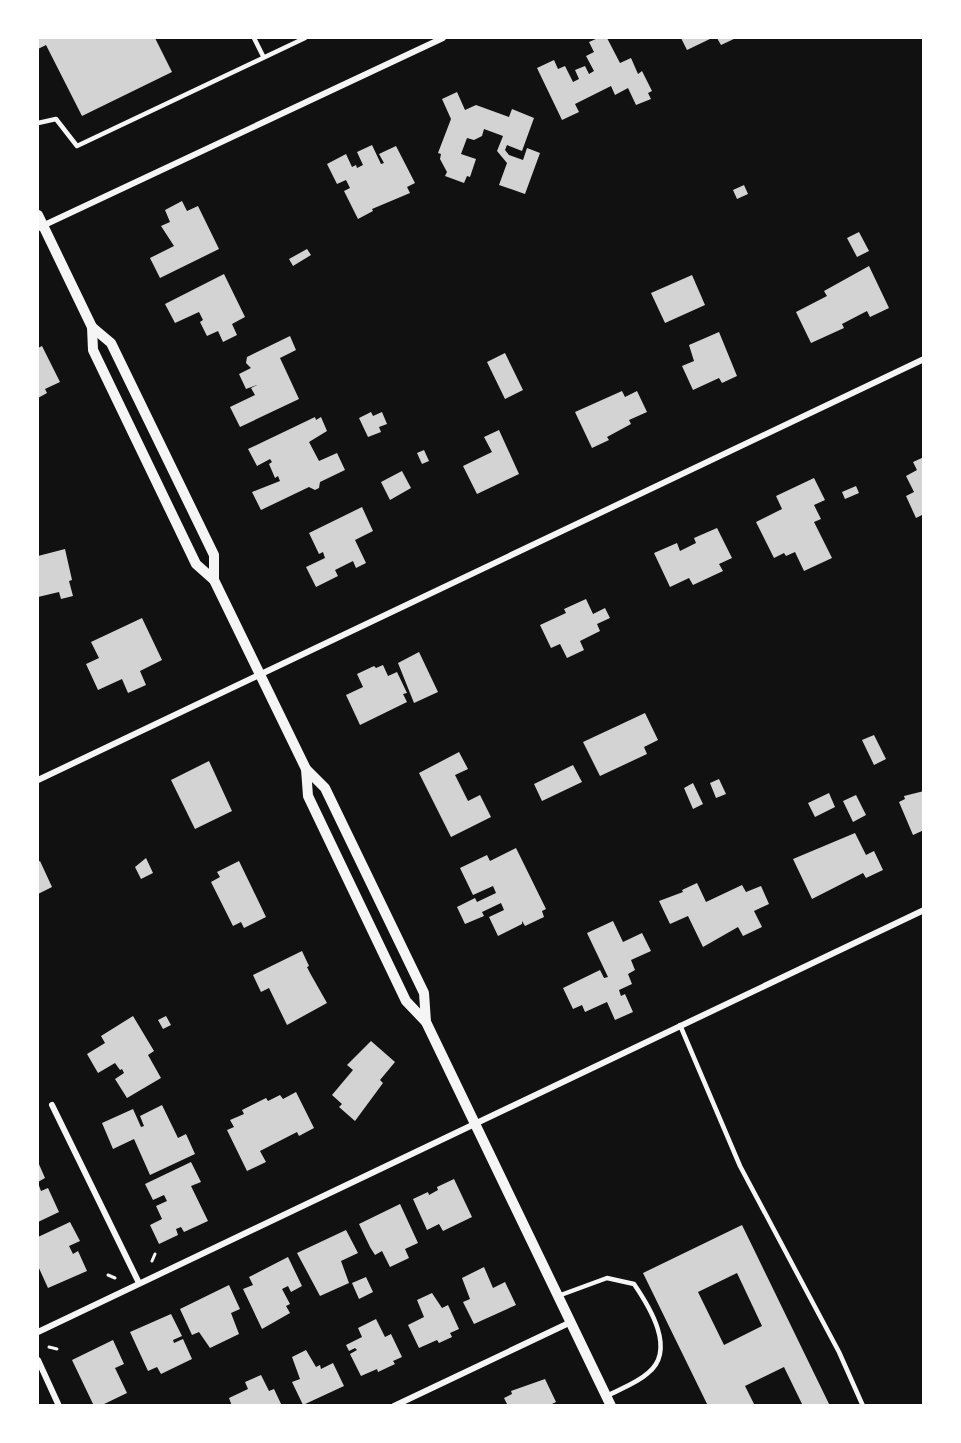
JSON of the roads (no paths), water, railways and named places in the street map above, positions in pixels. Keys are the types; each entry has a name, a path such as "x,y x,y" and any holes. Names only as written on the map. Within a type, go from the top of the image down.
{"street":[{"path":"40,227 443,38"},
{"path":"38,214 40,227 92,327 111,343 214,555 214,580"},
{"path":"92,327 93,350 196,564 214,580 306,769 326,788 424,993 426,1022"},
{"path":"38,780 924,359"},
{"path":"306,769 308,796 406,1001 426,1022 609,1401"},
{"path":"38,1332 924,910"},
{"path":"52,1105 139,1283"},
{"path":"394,1406 571,1322"},
{"path":"38,1360 59,1406"}],"lane":[{"path":"254,38 263,56"},
{"path":"38,123 56,119 77,146 263,56 306,38"},
{"path":"680,1025 740,1166 839,1352 863,1406"},
{"path":"558,1296 607,1278 634,1284 654,1315 660,1337 658,1355 650,1372 609,1401"}]}
